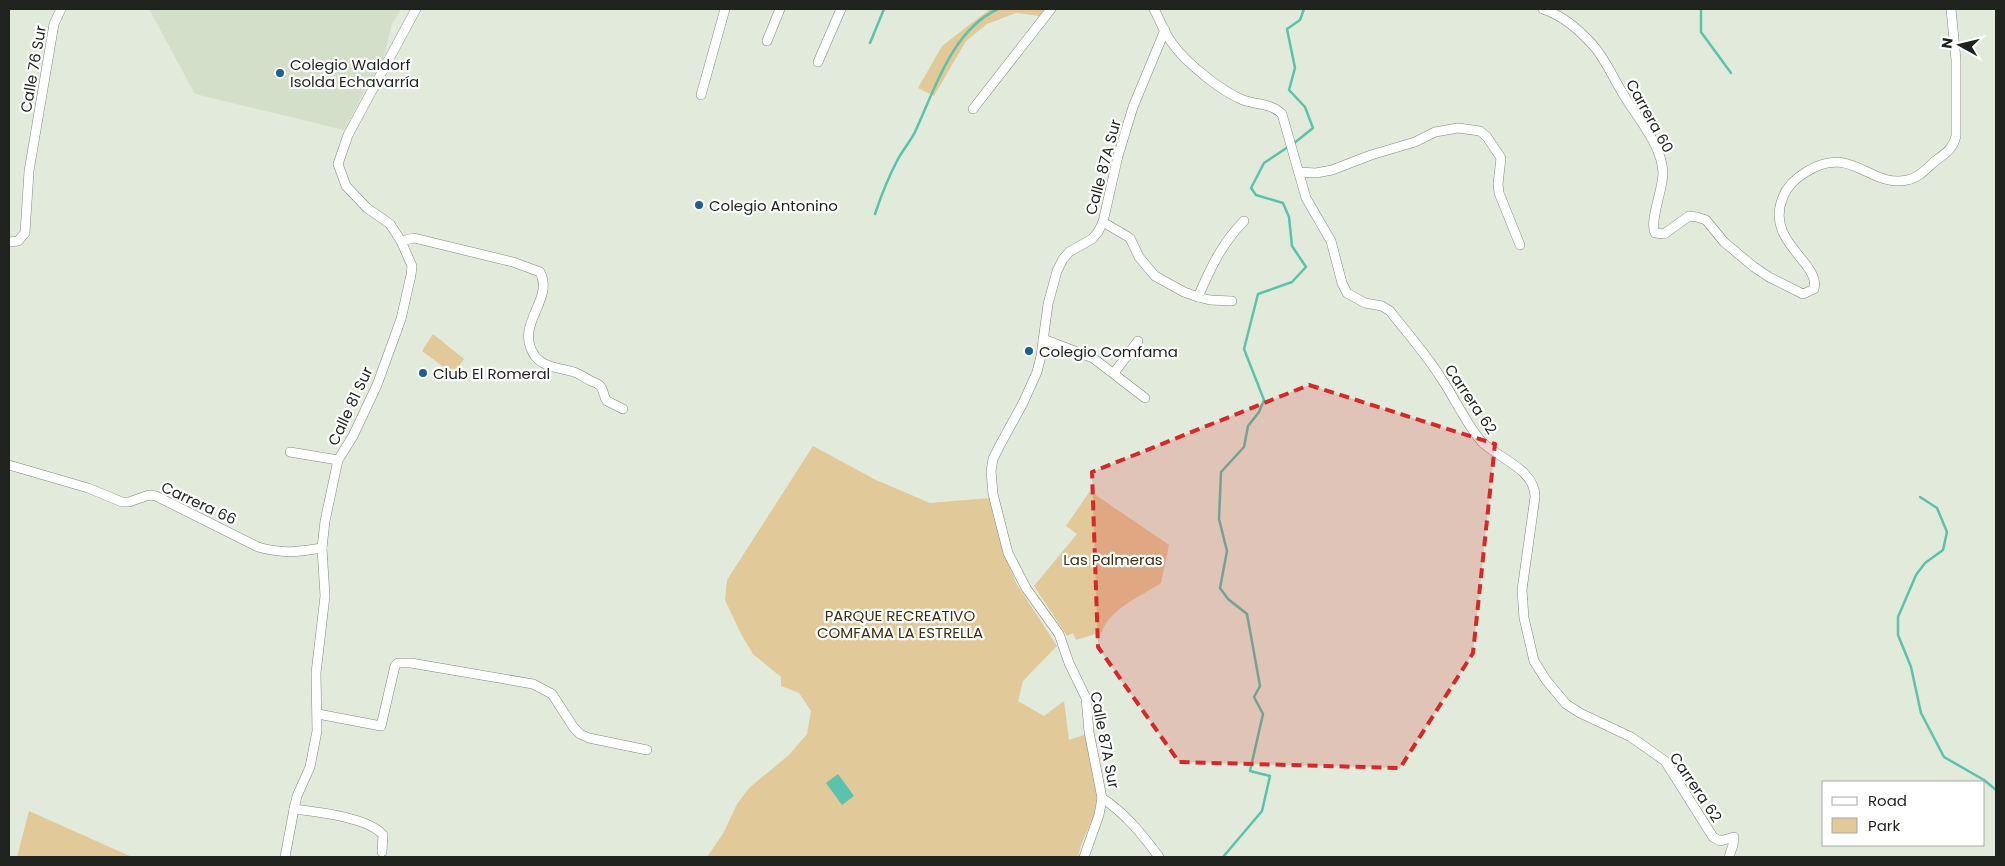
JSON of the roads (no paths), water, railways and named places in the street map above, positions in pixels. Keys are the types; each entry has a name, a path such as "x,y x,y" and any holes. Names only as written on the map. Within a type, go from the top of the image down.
{"street":[{"name":"Calle 76 Sur","path":"9,242 18,241 25,233 29,171 54,24 61,9"},
{"name":"Calle 81 Sur","path":"285,857 294,809 314,755 318,714 315,691 316,673 325,596 322,548 325,521 338,460 353,436 377,385 401,319 412,266 402,241 390,224 367,208 346,186 338,164 348,134 416,9"},
{"path":"701,95 725,9"},
{"path":"767,41 780,9"},
{"path":"818,62 841,9"},
{"path":"973,109 1051,9"},
{"name":"Carrera 62","path":"1154,9 1178,51 1221,89 1244,100 1276,107 1282,114 1306,198 1331,241 1342,283 1347,293 1364,302 1382,306 1390,311 1436,370 1478,437 1488,447 1524,473 1533,483 1535,497 1522,596 1531,655 1538,668 1566,704 1580,713 1632,737 1665,761 1713,837 1720,841 1734,837 1729,857"},
{"name":"Carrera 60","path":"1542,9 1564,18 1597,50 1655,147 1663,174 1661,193 1653,225 1655,233 1664,234 1689,216 1697,216 1706,220 1724,242 1754,267 1769,277 1803,294 1814,289 1814,277 1811,270 1788,242 1782,229 1780,216 1782,198 1792,184 1808,170 1835,161 1850,164 1887,179 1907,180 1918,176 1954,145 1956,136 1956,60 1951,9"},
{"name":"Calle 87A Sur","path":"1084,857 1099,815 1102,798 1089,732 1086,698 1068,663 1059,634 1026,588 1008,553 991,482 993,459 1037,372 1052,285 1063,259 1069,252 1092,239 1103,222 1118,156 1133,108 1165,30"},
{"path":"1299,172 1332,170 1371,155 1415,142 1435,132 1458,128 1480,131 1487,136 1501,158 1498,184 1499,193 1520,245"},
{"path":"1198,298 1220,250 1244,221"},
{"path":"1103,222 1130,238 1139,256 1155,276 1198,298 1232,301"},
{"path":"402,241 414,238 513,262 540,272 543,284 541,296 528,332 528,344 535,356 544,363 562,370 575,372 600,386 607,401 623,409"},
{"path":"1043,339 1084,353 1114,373 1145,398"},
{"path":"1114,373 1138,341"},
{"path":"290,452 338,460"},
{"name":"Carrera 66","path":"9,465 88,488 114,501 129,502 149,495 156,496 258,547 293,553 322,548"},
{"path":"318,714 381,726 395,666 398,663 411,662 533,684 552,694 580,734 589,738 646,750"},
{"path":"1102,798 1118,808 1136,826 1159,857"},
{"path":"294,809 346,818 378,829 383,835 382,852"}],"water":[{"path":"838,774 854,796 842,805 826,783"}],"waterway":[{"path":"870,43 884,9"},
{"path":"875,214 899,157 915,132 947,62 968,31 998,9"},
{"path":"1293,144 1313,128 1305,107 1289,90 1295,68 1287,29 1300,20 1304,9"},
{"path":"1701,9 1701,32 1731,73"},
{"path":"1223,857 1262,811 1270,776 1250,771 1263,714 1254,697 1260,686 1247,614 1228,599 1220,588 1227,551 1219,519 1221,472 1244,447 1248,426 1259,412 1264,400 1244,349 1258,294 1292,282 1306,267 1292,246 1289,217 1283,203 1256,195 1251,188 1264,163 1288,147"},
{"path":"1920,497 1937,508 1947,532 1943,550 1925,563 1916,575 1898,617 1898,635 1911,667 1921,713 1944,757 1984,780 1996,790"}],"place":[{"name":"Colegio Waldorf Isolda Echavarría","path":"280,73"},
{"name":"Colegio Antonino","path":"699,205"},
{"name":"Colegio Comfama","path":"1029,351"},
{"name":"Club El Romeral","path":"423,373"}],"park label":[{"name":"Las Palmeras","path":"1113,559"},
{"name":"PARQUE RECREATIVO COMFAMA LA ESTRELLA","path":"900,624"}]}
